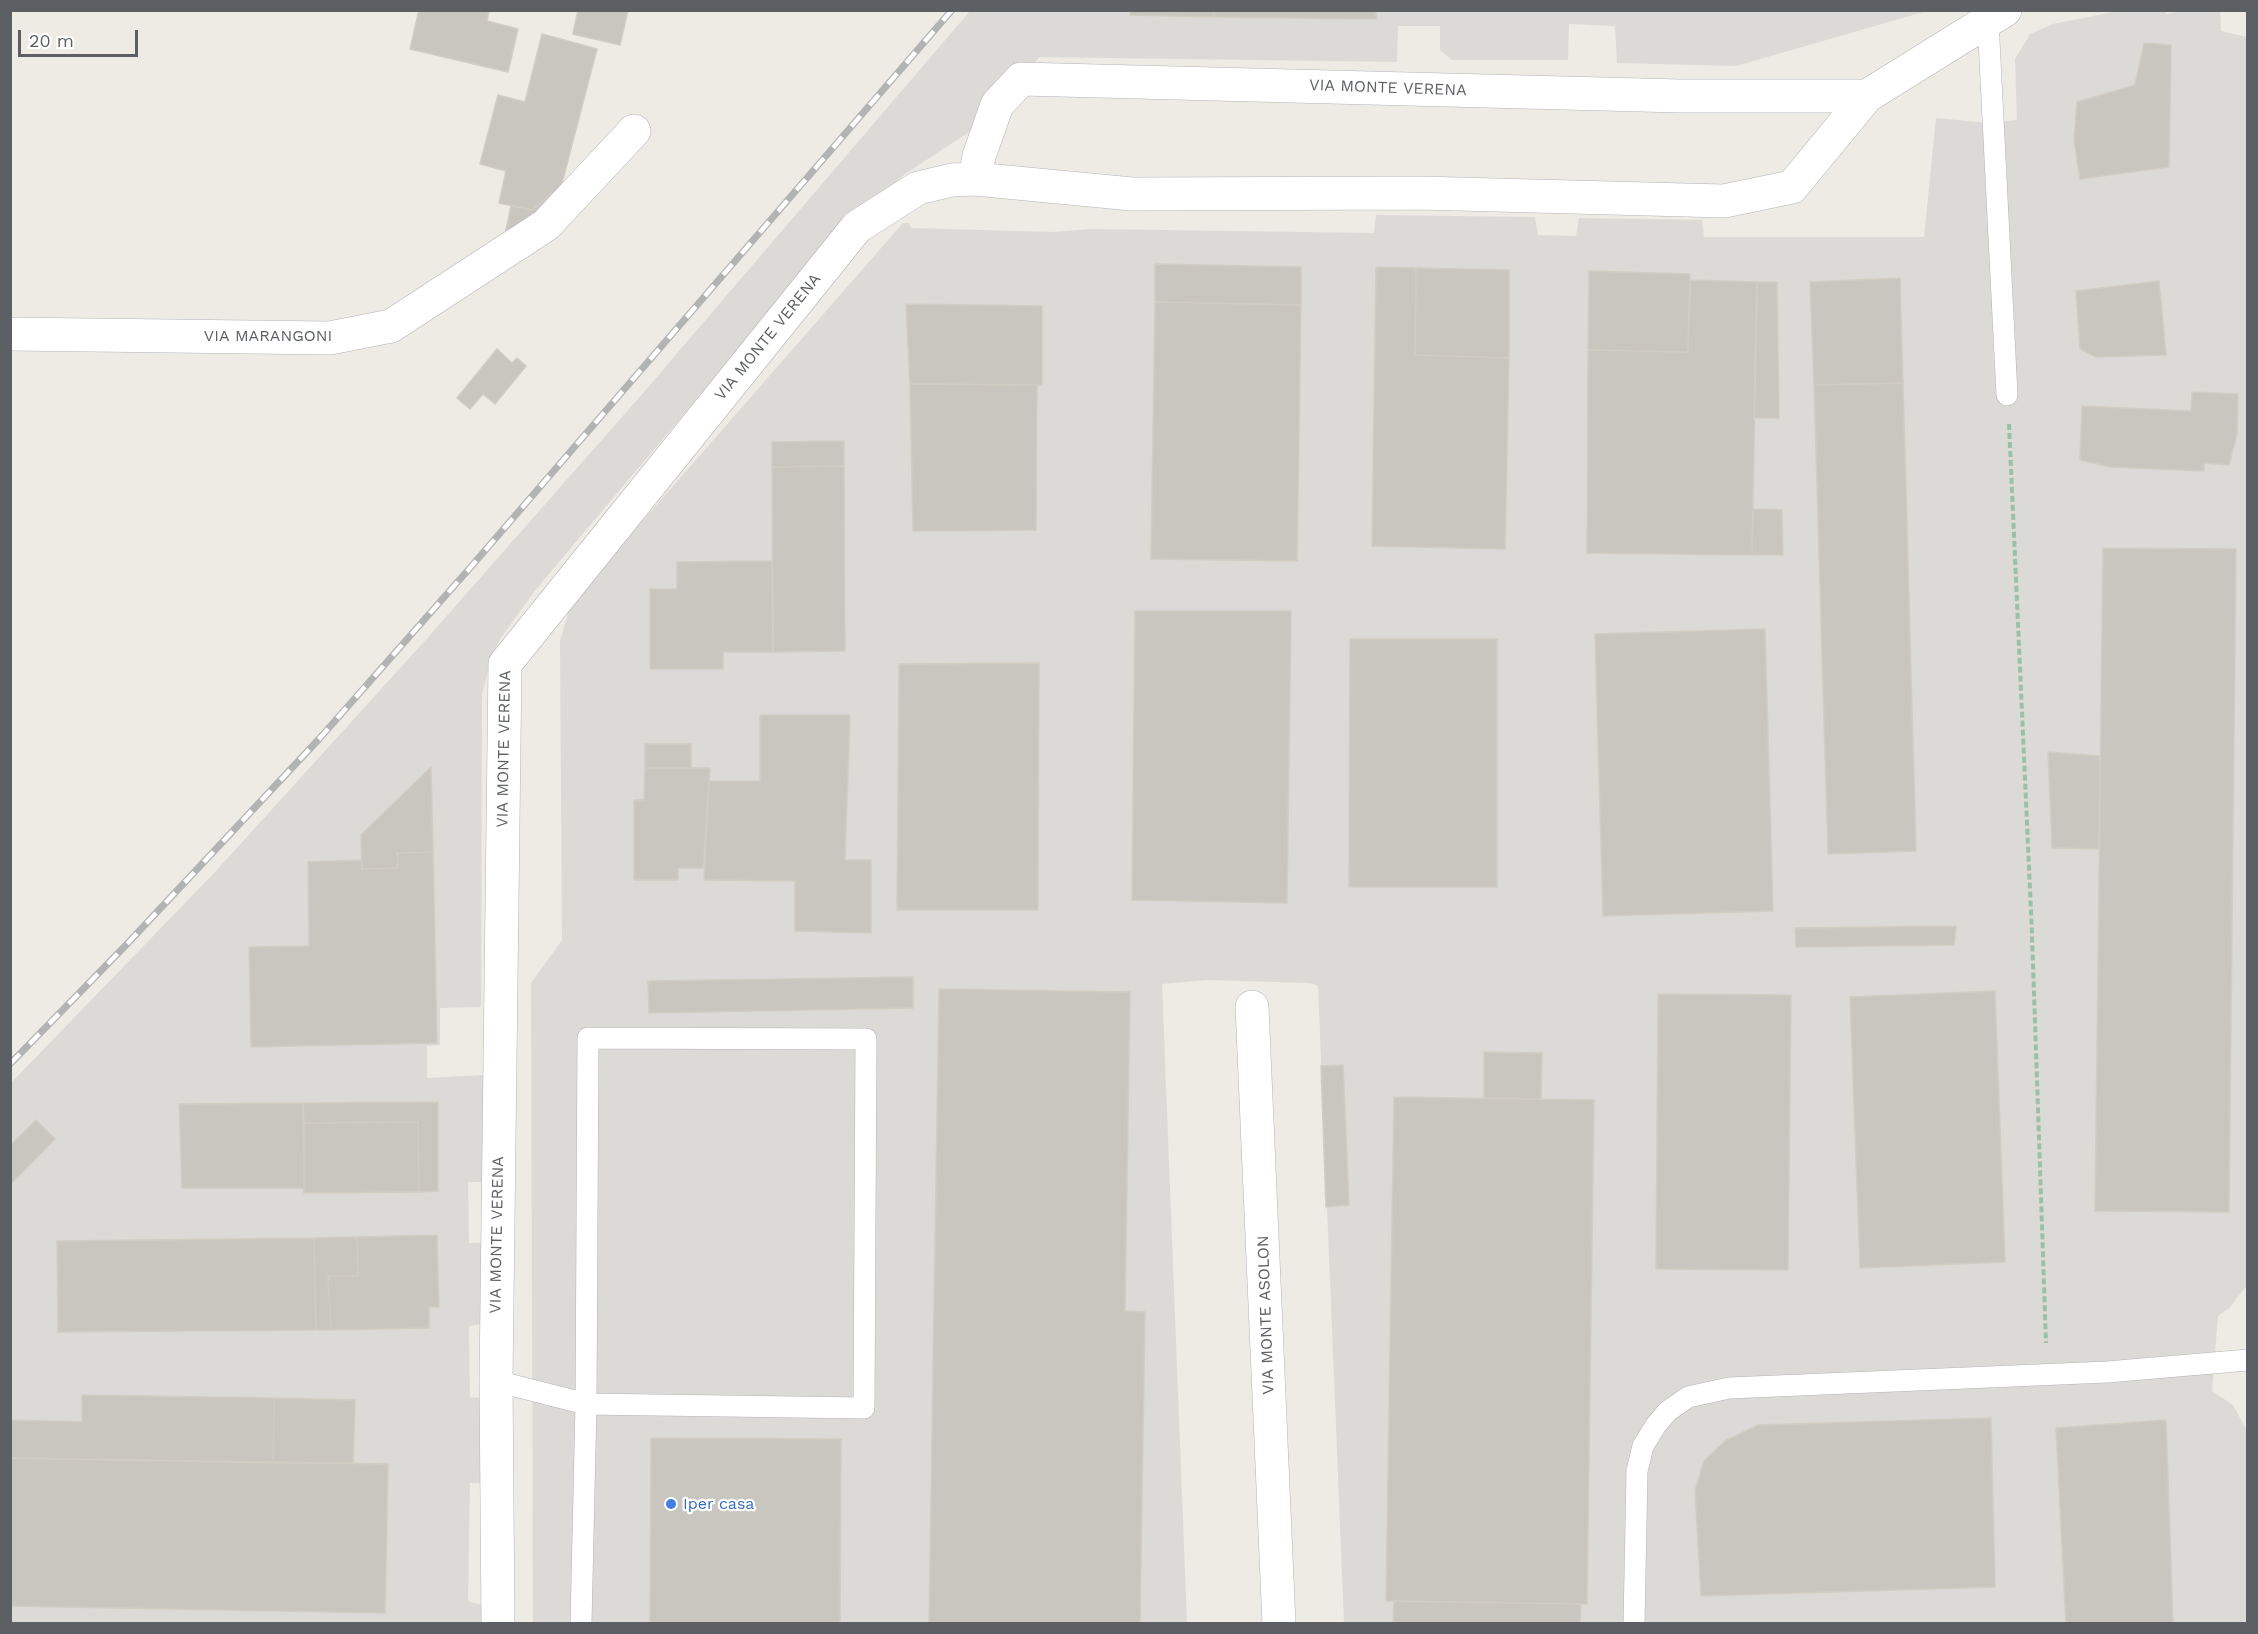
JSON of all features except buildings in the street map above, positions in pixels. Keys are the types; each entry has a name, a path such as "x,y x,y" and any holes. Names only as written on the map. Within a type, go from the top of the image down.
{"street":[{"name":"VIA MONTE VERENA","path":"498,1623 496,1381 505,664 857,227 918,188 952,180 975,179 1132,194 1420,193 1724,201 1792,187 1867,96 1996,16"},
{"name":"VIA MONTE VERENA","path":"975,179 979,156 997,105 1021,79 1680,96 1867,96"},
{"name":"VIA MARANGONI","path":"10,334 330,338 391,326 546,225 634,131"},
{"name":"VIA MONTE ASOLON","path":"1252,1007 1279,1623"}],"lane":[{"path":"1996,16 2007,395"},
{"path":"496,1381 586,1404 864,1408 866,1039 588,1038 586,1404 581,1623"},
{"path":"1634,1623 1637,1471 1643,1446 1656,1425 1677,1403 1707,1391 1729,1388 2107,1372 2247,1360"}],"path":[{"path":"2007,395 2032,934 2047,1373"}],"shaded area":[{"path":"2220,10 2221,31 2247,37 2248,1284 2230,1307 2218,1316 2212,1391 2233,1405 2247,1431 2247,1623 1344,1623 1318,986 1310,983 1208,980 1162,984 1187,1623 533,1623 531,983 562,940 560,641 569,611 584,588 903,223 909,223 911,228 1052,232 1091,229 1374,233 1376,215 1535,217 1538,235 1576,236 1579,218 1702,220 1704,237 1924,237 1936,118 1988,123 2017,120 2015,59 2030,34 2053,24 2118,11 2165,11 2166,14 2181,11"},
{"path":"970,11 1927,11 1736,66 1617,63 1615,26 1569,24 1568,60 1452,60 1440,50 1440,26 1398,26 1397,62 1039,57 992,117 905,174 830,241 537,588 500,639 492,656 482,694 481,1007 440,1008 440,1045 427,1046 427,1078 483,1075 483,1182 468,1182 469,1243 485,1243 486,1324 469,1326 470,1397 486,1399 486,1483 470,1483 468,1601 487,1607 487,1623 11,1624 11,1083 215,872 422,644 644,392"}],"railway":[{"path":"10,1064 127,944 319,739 469,569 952,10"}],"place":[{"name":"Iper casa","path":"671,1504"}]}
